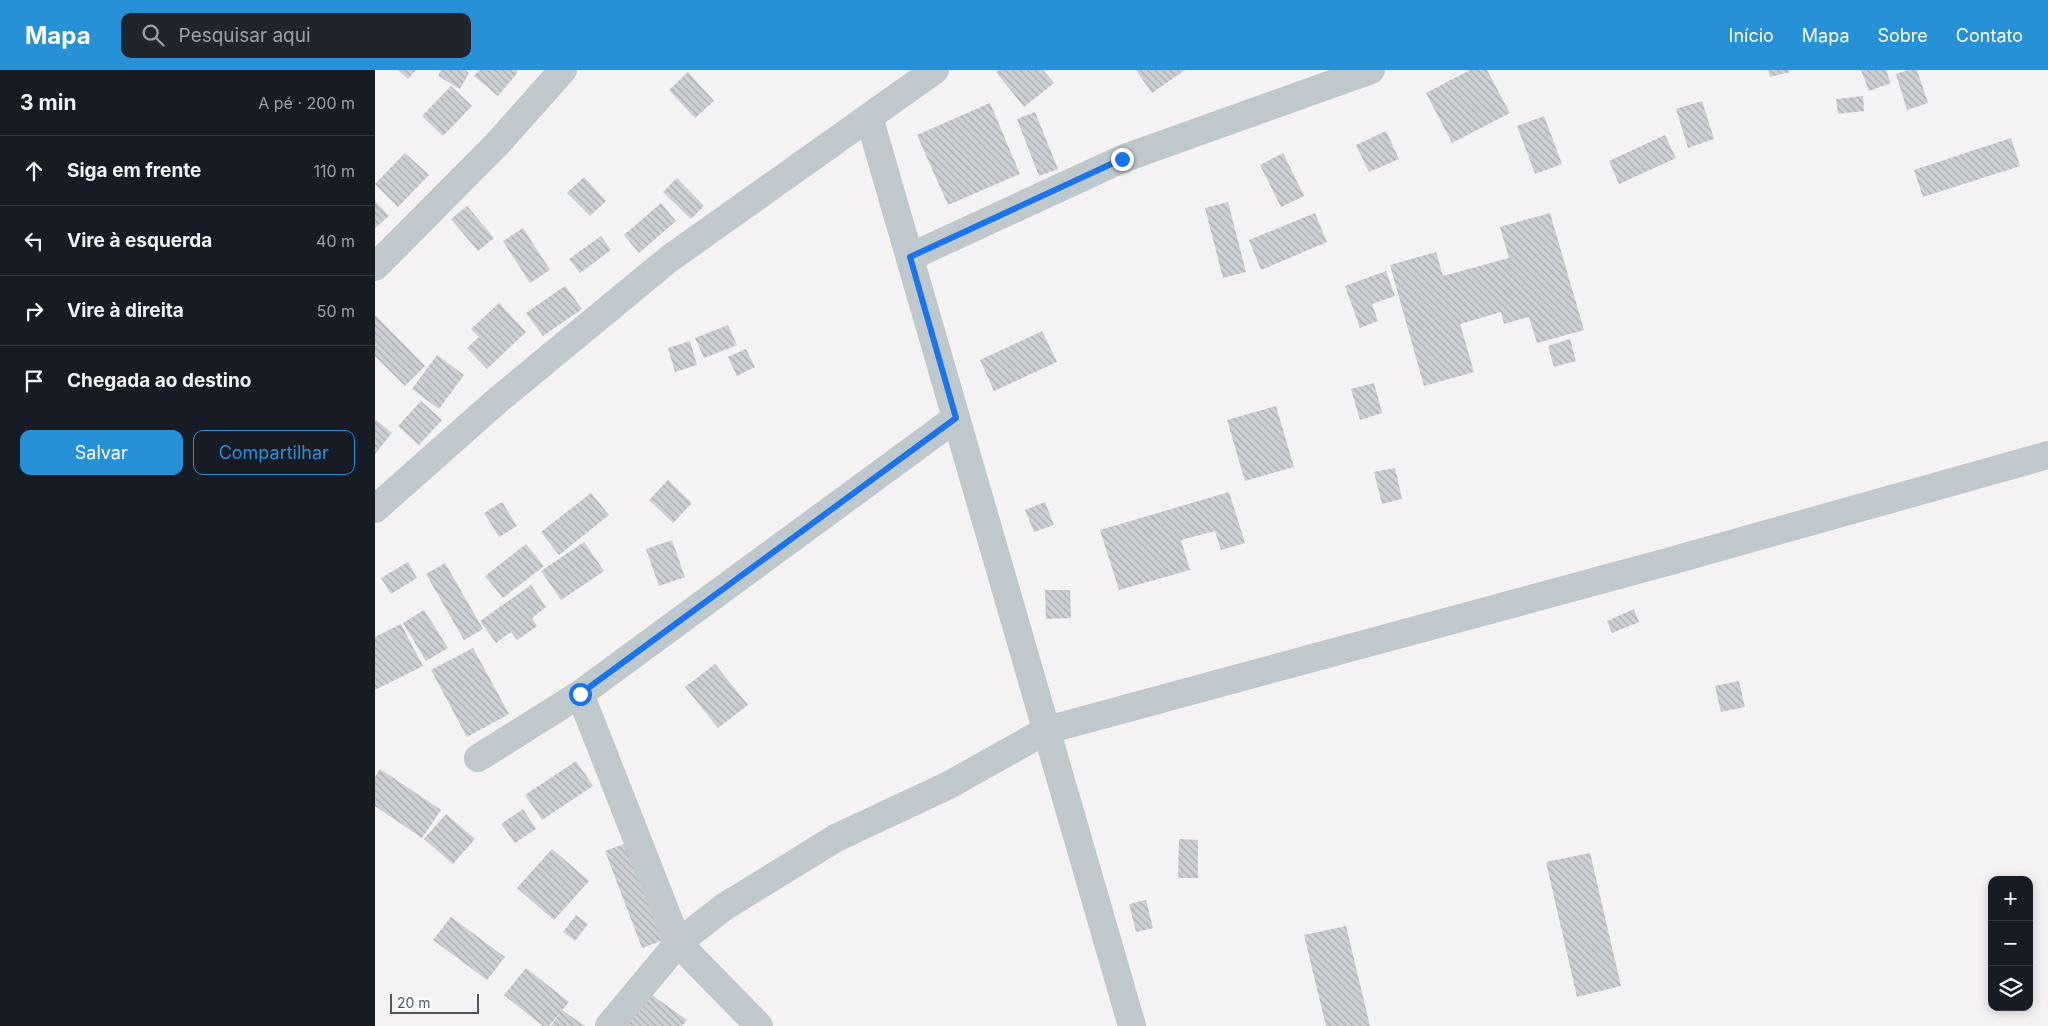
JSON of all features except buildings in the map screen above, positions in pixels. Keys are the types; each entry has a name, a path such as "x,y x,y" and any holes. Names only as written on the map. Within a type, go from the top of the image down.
{"street":[{"path":"375,267 497,144 563,70"},
{"path":"375,509 498,400 669,259 935,70"},
{"path":"910,257 1122,159 1371,70"},
{"path":"869,117 1132,1026"},
{"path":"478,758 580,694 956,418"},
{"path":"609,1026 678,943 724,908 836,838 949,785 1047,730 1667,562 2048,454"},
{"path":"580,694 678,943 759,1026"}],"route":[{"path":"580,694 956,418 910,257 1122,159"}]}
